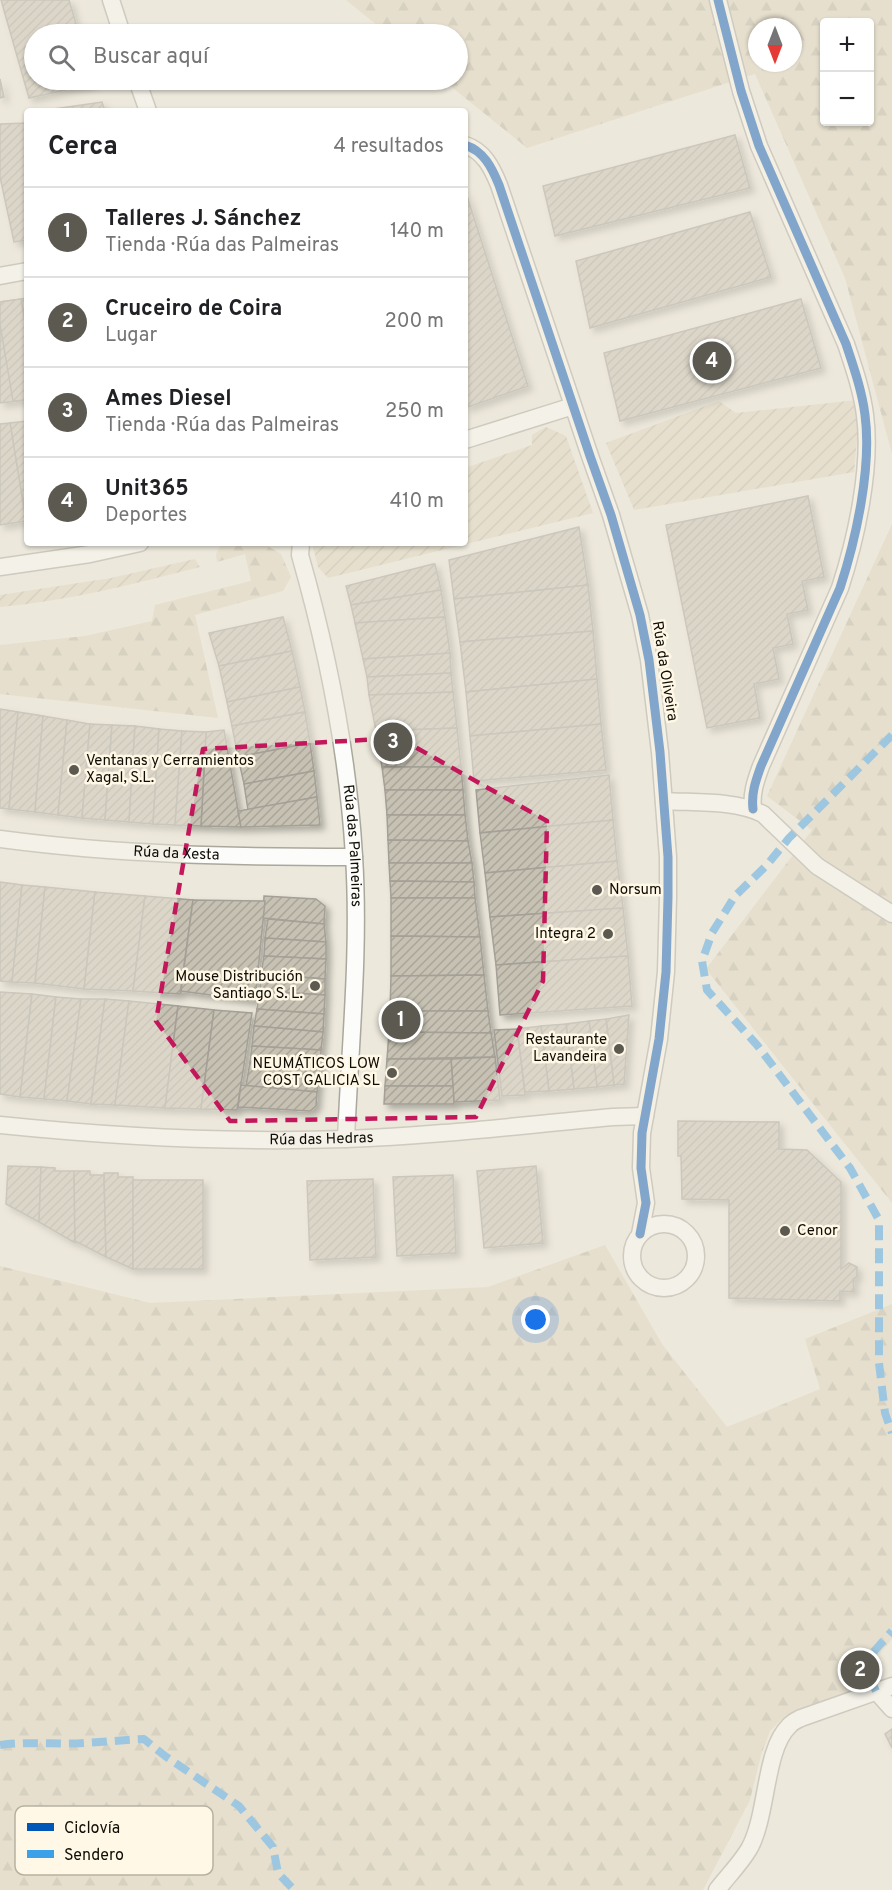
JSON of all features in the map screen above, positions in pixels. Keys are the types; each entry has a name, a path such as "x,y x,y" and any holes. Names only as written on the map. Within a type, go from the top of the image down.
{"street":[{"path":"111,0 119,24"},
{"path":"718,0 755,136 856,372 864,405 866,434 861,499 850,557 826,621 754,783 753,809"},
{"path":"141,90 147,108"},
{"name":"Rúa da Oliveira","path":"468,146 482,155 491,167 499,185 611,514 640,615 649,660 664,801 668,867 666,972 659,1039 642,1133 641,1168 646,1203 640,1234 634,1242 632,1264 637,1275 645,1282 666,1289 686,1280 696,1261 695,1250 691,1239 684,1231 665,1224 646,1203"},
{"path":"0,276 24,272"},
{"path":"468,439 573,406"},
{"path":"0,567 90,554 126,546"},
{"name":"Rúa das Palmeiras","path":"297,547 323,643 350,808 354,857 355,991 346,1139"},
{"path":"664,801 753,809 771,821 817,867 892,914"},
{"name":"Rúa da Xesta","path":"0,839 104,851 177,855 354,857"},
{"name":"Rúa das Hedras","path":"0,1125 161,1139 258,1141 392,1137 645,1116"},
{"path":"640,1234 648,1228 665,1224"},
{"path":"717,1890 749,1849 758,1827 773,1757 789,1726 801,1718 884,1688 892,1709"}],"highlighted area":[{"path":"399,738 547,821 543,981 476,1117 230,1121 156,1021 203,749"}],"green space":[{"path":"346,0 892,0 892,454 845,278 755,74 527,148 455,90 468,90 468,24 376,24"},
{"path":"857,400 860,407 854,472 634,510 606,443 719,401 736,413"},
{"path":"546,427 566,436 593,513 468,544 468,467 532,445 532,435"},
{"path":"892,524 892,1203 706,969 812,830 767,796"},
{"path":"220,546 268,546 281,554 291,577 283,591 195,615 218,718 0,694 0,645 85,636 152,621 155,605 251,581 245,554 217,562 216,554"},
{"path":"313,546 458,546 328,578 318,567"},
{"path":"195,559 200,567 126,586 0,607 0,595 111,578"},
{"path":"605,1245 662,1344 727,1427 820,1389 805,1339 892,1304 892,1639 880,1654 854,1668 860,1690 786,1715 770,1731 761,1755 750,1800 703,1890 0,1890 0,1266 150,1303 488,1287"}],"building":[{"path":"1,0 69,0 76,24 24,24 24,80"},
{"path":"0,79 4,97 0,98"},
{"path":"27,90 66,90 29,98"},
{"path":"102,102 104,108 61,108"},
{"path":"24,123 24,240 14,242 0,177 0,124"},
{"path":"735,135 750,188 555,236 543,186"},
{"path":"468,199 528,386 468,407"},
{"path":"750,212 771,277 590,328 576,261"},
{"path":"24,298 24,400 0,403 0,302"},
{"path":"21,299 24,316 24,400 13,401 0,324 0,302"},
{"path":"801,299 821,368 620,421 604,353"},
{"path":"24,421 24,509 10,423"},
{"path":"10,423 24,521 0,525 0,424"},
{"path":"808,496 824,577 802,581 808,610 787,614 793,644 773,648 779,679 754,684 760,718 707,728 666,525"},
{"path":"579,527 588,585 454,599 449,560"},
{"path":"435,564 441,590 351,605 346,586"},
{"path":"588,585 593,631 460,642 454,599"},
{"path":"441,590 445,617 355,623 351,605"},
{"path":"283,617 292,651 219,666 209,633"},
{"path":"445,617 450,653 363,659 355,623"},
{"path":"593,631 597,679 466,692 460,642"},
{"path":"292,651 300,687 227,702 219,666"},
{"path":"450,653 451,673 367,677 363,659"},
{"path":"451,673 453,692 369,695 367,677"},
{"path":"597,679 601,724 470,736 466,692"},
{"path":"300,687 305,712 232,726 227,702"},
{"path":"453,692 457,728 376,731 369,695"},
{"path":"0,709 18,712 9,809 0,808"},
{"path":"18,712 43,716 35,812 9,809"},
{"path":"305,712 310,743 238,757 232,726"},
{"path":"43,716 67,720 58,815 35,812"},
{"name":"Ventanas y Cerramientos Xagal, S.L.","path":"67,720 90,724 82,818 58,815"},
{"path":"90,724 112,725 105,820 82,818"},
{"path":"601,724 606,770 474,781 470,736"},
{"path":"112,725 135,726 129,822 105,820"},
{"path":"135,726 159,729 153,824 129,822"},
{"path":"457,728 461,767 382,767 376,731"},
{"path":"159,729 182,731 175,825 153,824"},
{"path":"224,730 241,827 201,826 206,732"},
{"path":"182,731 206,732 201,826 175,825"},
{"path":"310,743 314,771 244,784 238,757"},
{"path":"382,767 461,767 463,790 385,790"},
{"path":"314,771 317,797 248,810 244,784"},
{"path":"609,775 613,820 480,833 476,790"},
{"path":"385,790 463,790 465,815 387,815"},
{"path":"317,797 320,825 241,827 238,811"},
{"path":"387,815 465,815 468,841 388,840"},
{"path":"613,820 617,861 485,873 480,833"},
{"path":"388,840 468,841 472,863 389,863"},
{"path":"617,861 623,908 490,917 485,873"},
{"path":"389,863 472,863 474,882 390,881"},
{"path":"390,881 474,882 475,898 391,898"},
{"path":"0,882 22,885 12,982 0,981"},
{"path":"22,885 45,887 35,983 12,982"},
{"path":"45,887 95,892 84,989 35,983"},
{"path":"95,892 145,896 133,991 84,989"},
{"path":"145,896 193,900 180,994 133,991"},
{"path":"264,896 316,899 325,906 324,924 263,918"},
{"path":"391,898 475,898 480,937 391,936"},
{"path":"193,900 265,901 255,1001 181,991"},
{"path":"623,908 628,956 496,965 490,917"},
{"path":"268,919 324,924 326,942 265,938"},
{"path":"391,936 480,937 484,975 391,976"},
{"path":"265,938 326,942 326,959 264,956"},
{"path":"264,956 326,959 325,979 261,974"},
{"path":"628,956 632,1006 500,1015 496,965"},
{"path":"261,974 325,979 325,995 260,991"},
{"path":"484,975 488,1011 390,1011 391,976"},
{"path":"260,991 325,995 324,1014 257,1009"},
{"path":"0,992 32,994 20,1097 0,1094"},
{"path":"32,994 56,997 44,1099 20,1097"},
{"path":"56,997 81,999 67,1101 44,1099"},
{"path":"81,999 105,999 91,1104 67,1101"},
{"path":"105,999 129,1001 115,1105 91,1104"},
{"path":"129,1001 178,1006 165,1108 115,1105"},
{"path":"178,1006 214,1010 201,1109 165,1108"},
{"path":"257,1009 324,1014 323,1032 254,1026"},
{"path":"214,1010 252,1013 237,1110 201,1109"},
{"path":"390,1011 488,1011 491,1033 389,1032"},
{"path":"629,1015 624,1084 614,1085 606,1019"},
{"path":"606,1019 614,1085 597,1087 589,1021"},
{"path":"589,1021 597,1087 574,1089 566,1024"},
{"path":"566,1024 574,1089 549,1091 541,1026"},
{"path":"254,1026 323,1032 321,1050 252,1046"},
{"path":"541,1026 549,1091 525,1092 517,1029"},
{"path":"517,1029 525,1095 502,1096 494,1030"},
{"path":"389,1032 491,1033 495,1057 387,1059"},
{"path":"252,1046 321,1050 320,1068 250,1062"},
{"path":"495,1057 500,1100 454,1102 451,1059"},
{"path":"387,1059 451,1059 453,1086 385,1086"},
{"path":"250,1062 320,1068 317,1092 246,1086"},
{"path":"241,1085 317,1092 316,1106 310,1111 238,1107"},
{"path":"385,1086 453,1086 454,1104 384,1104"},
{"name":"Cenor","path":"678,1121 779,1122 779,1149 807,1150 841,1182 841,1269 849,1263 857,1267 857,1277 853,1279 854,1292 840,1291 840,1301 729,1298 729,1200 682,1199"},
{"path":"8,1166 41,1167 39,1222 6,1204"},
{"path":"536,1166 543,1243 484,1248 477,1171"},
{"path":"41,1167 55,1168 55,1171 74,1171 75,1243 39,1222"},
{"path":"74,1171 90,1171 90,1175 104,1175 106,1257 75,1241"},
{"path":"104,1173 118,1173 118,1177 133,1177 133,1269 106,1257"},
{"path":"453,1175 456,1253 397,1256 393,1177"},
{"path":"373,1179 376,1257 310,1260 307,1181"},
{"path":"133,1180 203,1180 203,1269 133,1269"},
{"path":"892,1729 892,1748 885,1734"}],"marked path":[{"path":"892,735 789,838 766,866 735,896 712,933 702,961 707,990 757,1045 850,1168 879,1220 879,1363 885,1413 892,1433"},
{"path":"876,1691 863,1664 892,1631"},
{"path":"0,1745 144,1739 239,1806 273,1847 278,1873 294,1890"}],"cycle path":[{"path":"718,0 741,91 759,146 846,344 862,397 867,435 861,503 846,569 840,588 761,766 753,792 753,809"},
{"path":"468,146 482,156 490,166 499,185 611,515 640,615 649,660 660,752 668,857 668,897 666,972 659,1039 642,1133 641,1168 646,1203 640,1234"}],"place":[{"name":"Unit365","path":"712,361"},
{"name":"Ames Diesel","path":"393,742"},
{"name":"Ventanas y Cerramientos Xagal, S.L.","path":"74,770"},
{"name":"Norsum","path":"597,890"},
{"name":"Integra 2","path":"608,934"},
{"name":"Mouse Distribución Santiago S. L.","path":"315,986"},
{"name":"Talleres J. Sánchez","path":"401,1020"},
{"name":"Restaurante Lavandeira","path":"619,1049"},
{"name":"NEUMÁTICOS LOW COST GALICIA SL","path":"392,1073"},
{"name":"Cenor","path":"785,1231"},
{"name":"Cruceiro de Coira","path":"860,1670"}]}
